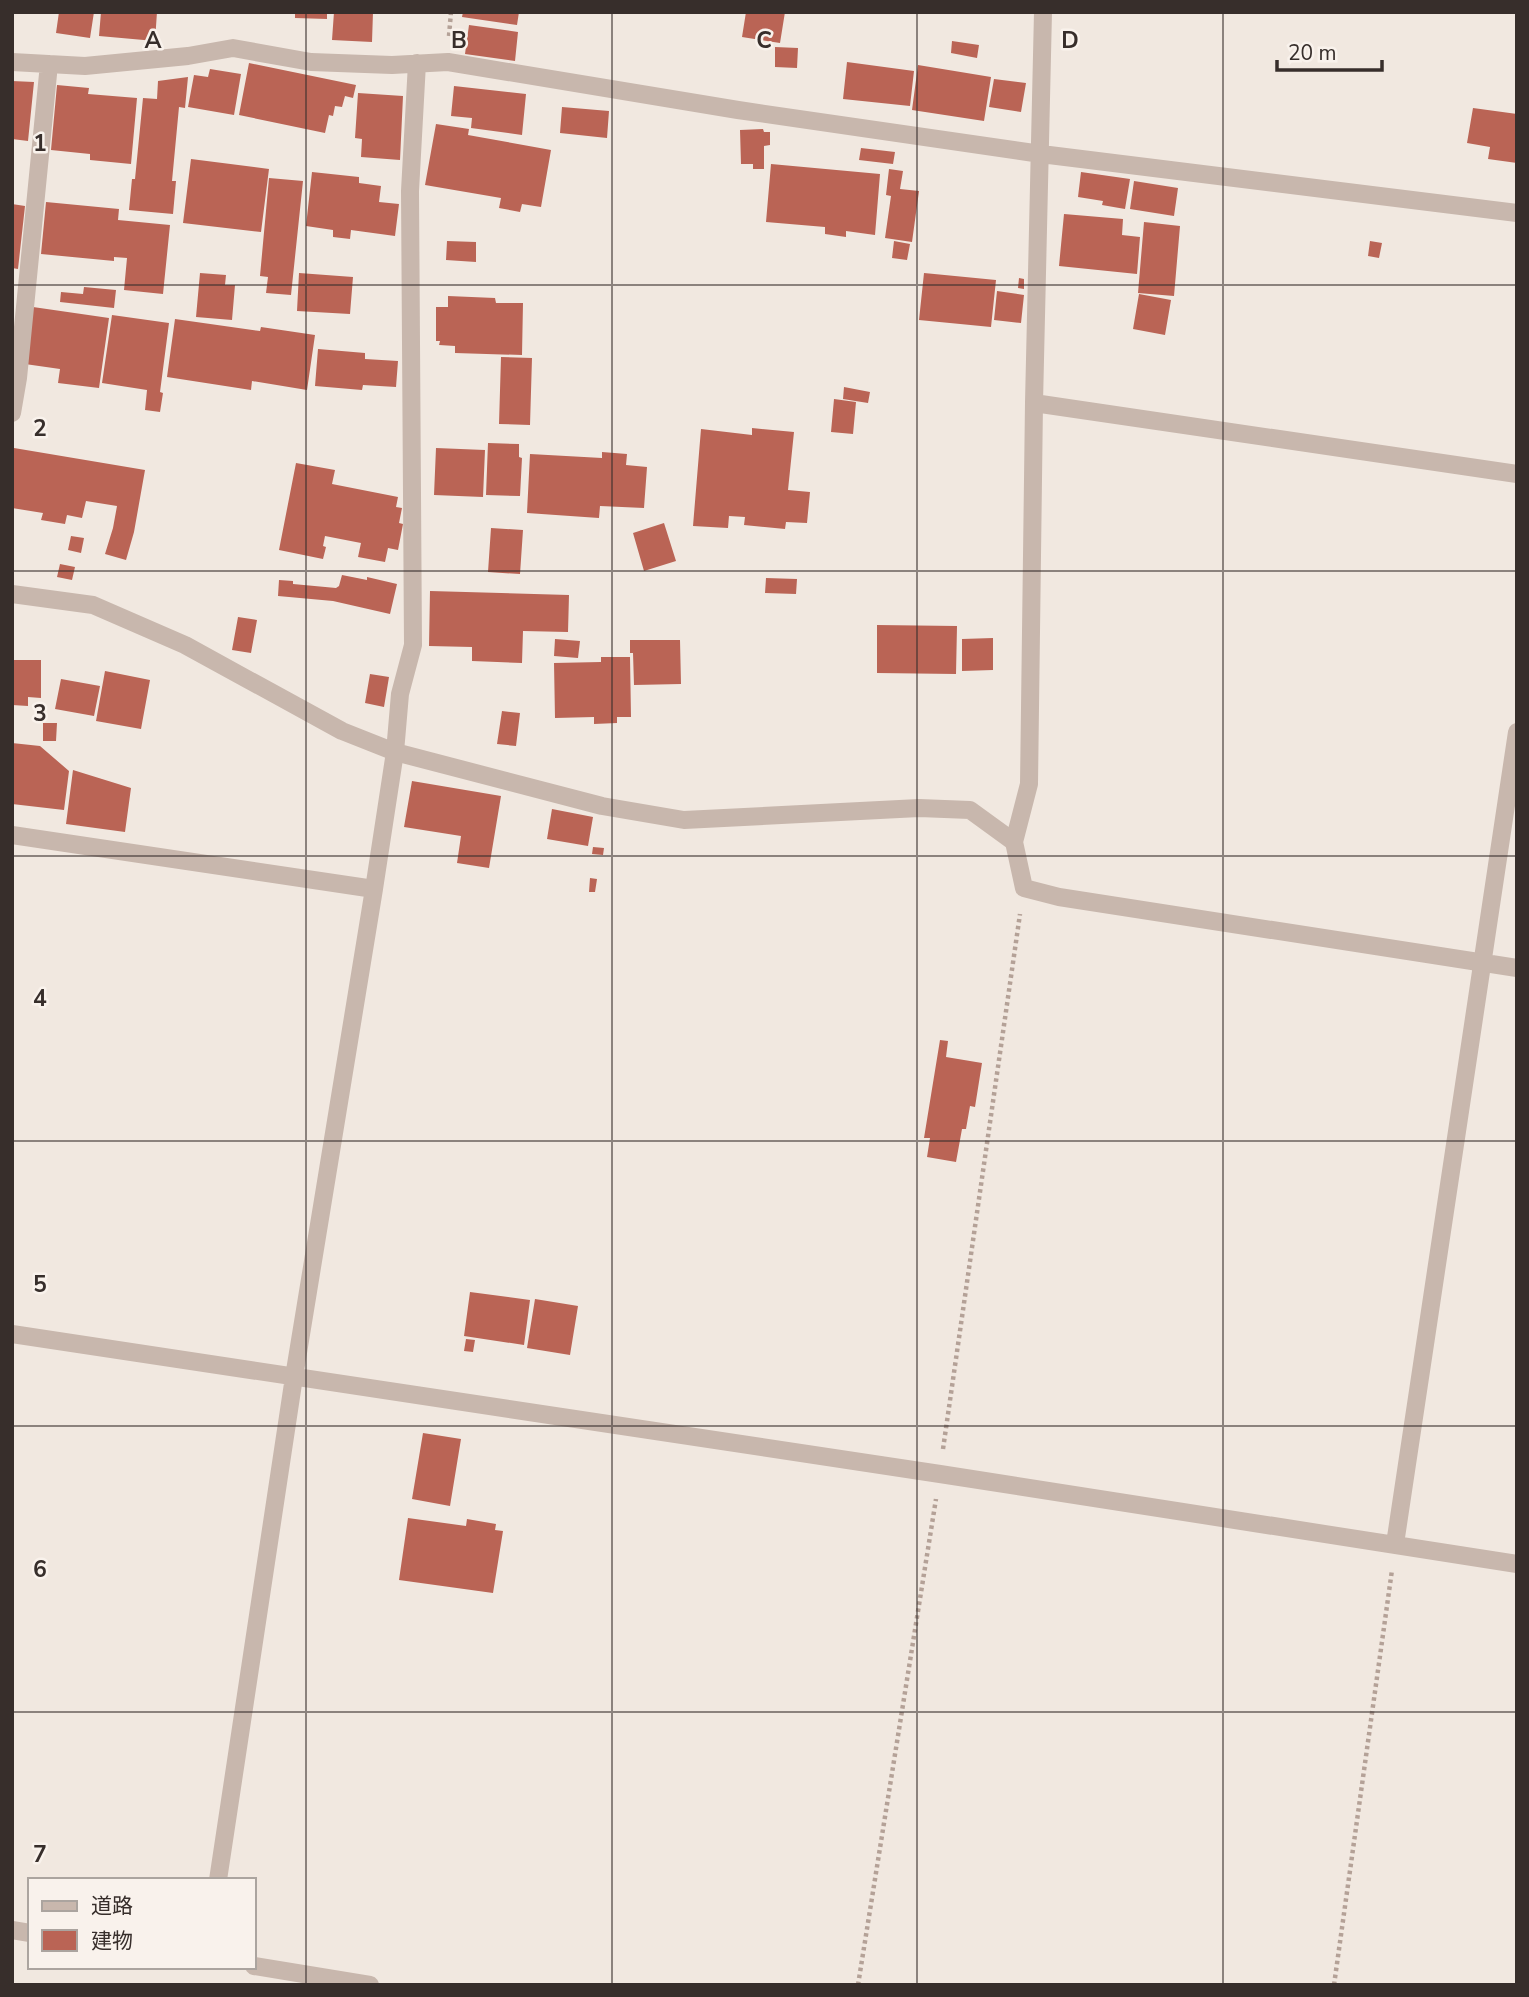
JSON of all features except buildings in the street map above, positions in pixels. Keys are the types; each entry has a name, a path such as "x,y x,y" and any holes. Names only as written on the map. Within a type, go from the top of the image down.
{"street":[{"path":"1043,12 1029,784 1014,842 1024,888 1059,897 1517,968"},
{"path":"12,62 85,66 233,48 311,62 392,65 448,62 738,110 1041,154 1517,213"},
{"path":"218,1878 295,1377 374,889 395,752 400,694 413,645 410,191 417,63"},
{"path":"12,413 18,379 49,64"},
{"path":"1034,403 1517,474"},
{"path":"14,590 93,605 185,645 342,731 395,752 602,806 684,820 919,808 970,810 1014,842"},
{"path":"1395,1544 1480,963 1517,732"},
{"path":"12,835 374,889"},
{"path":"12,1334 1517,1564"},
{"path":"256,1966 370,1985"}],"path":[{"path":"859,1985 940,1474 1024,888"},
{"path":"1334,1985 1395,1544"}]}
